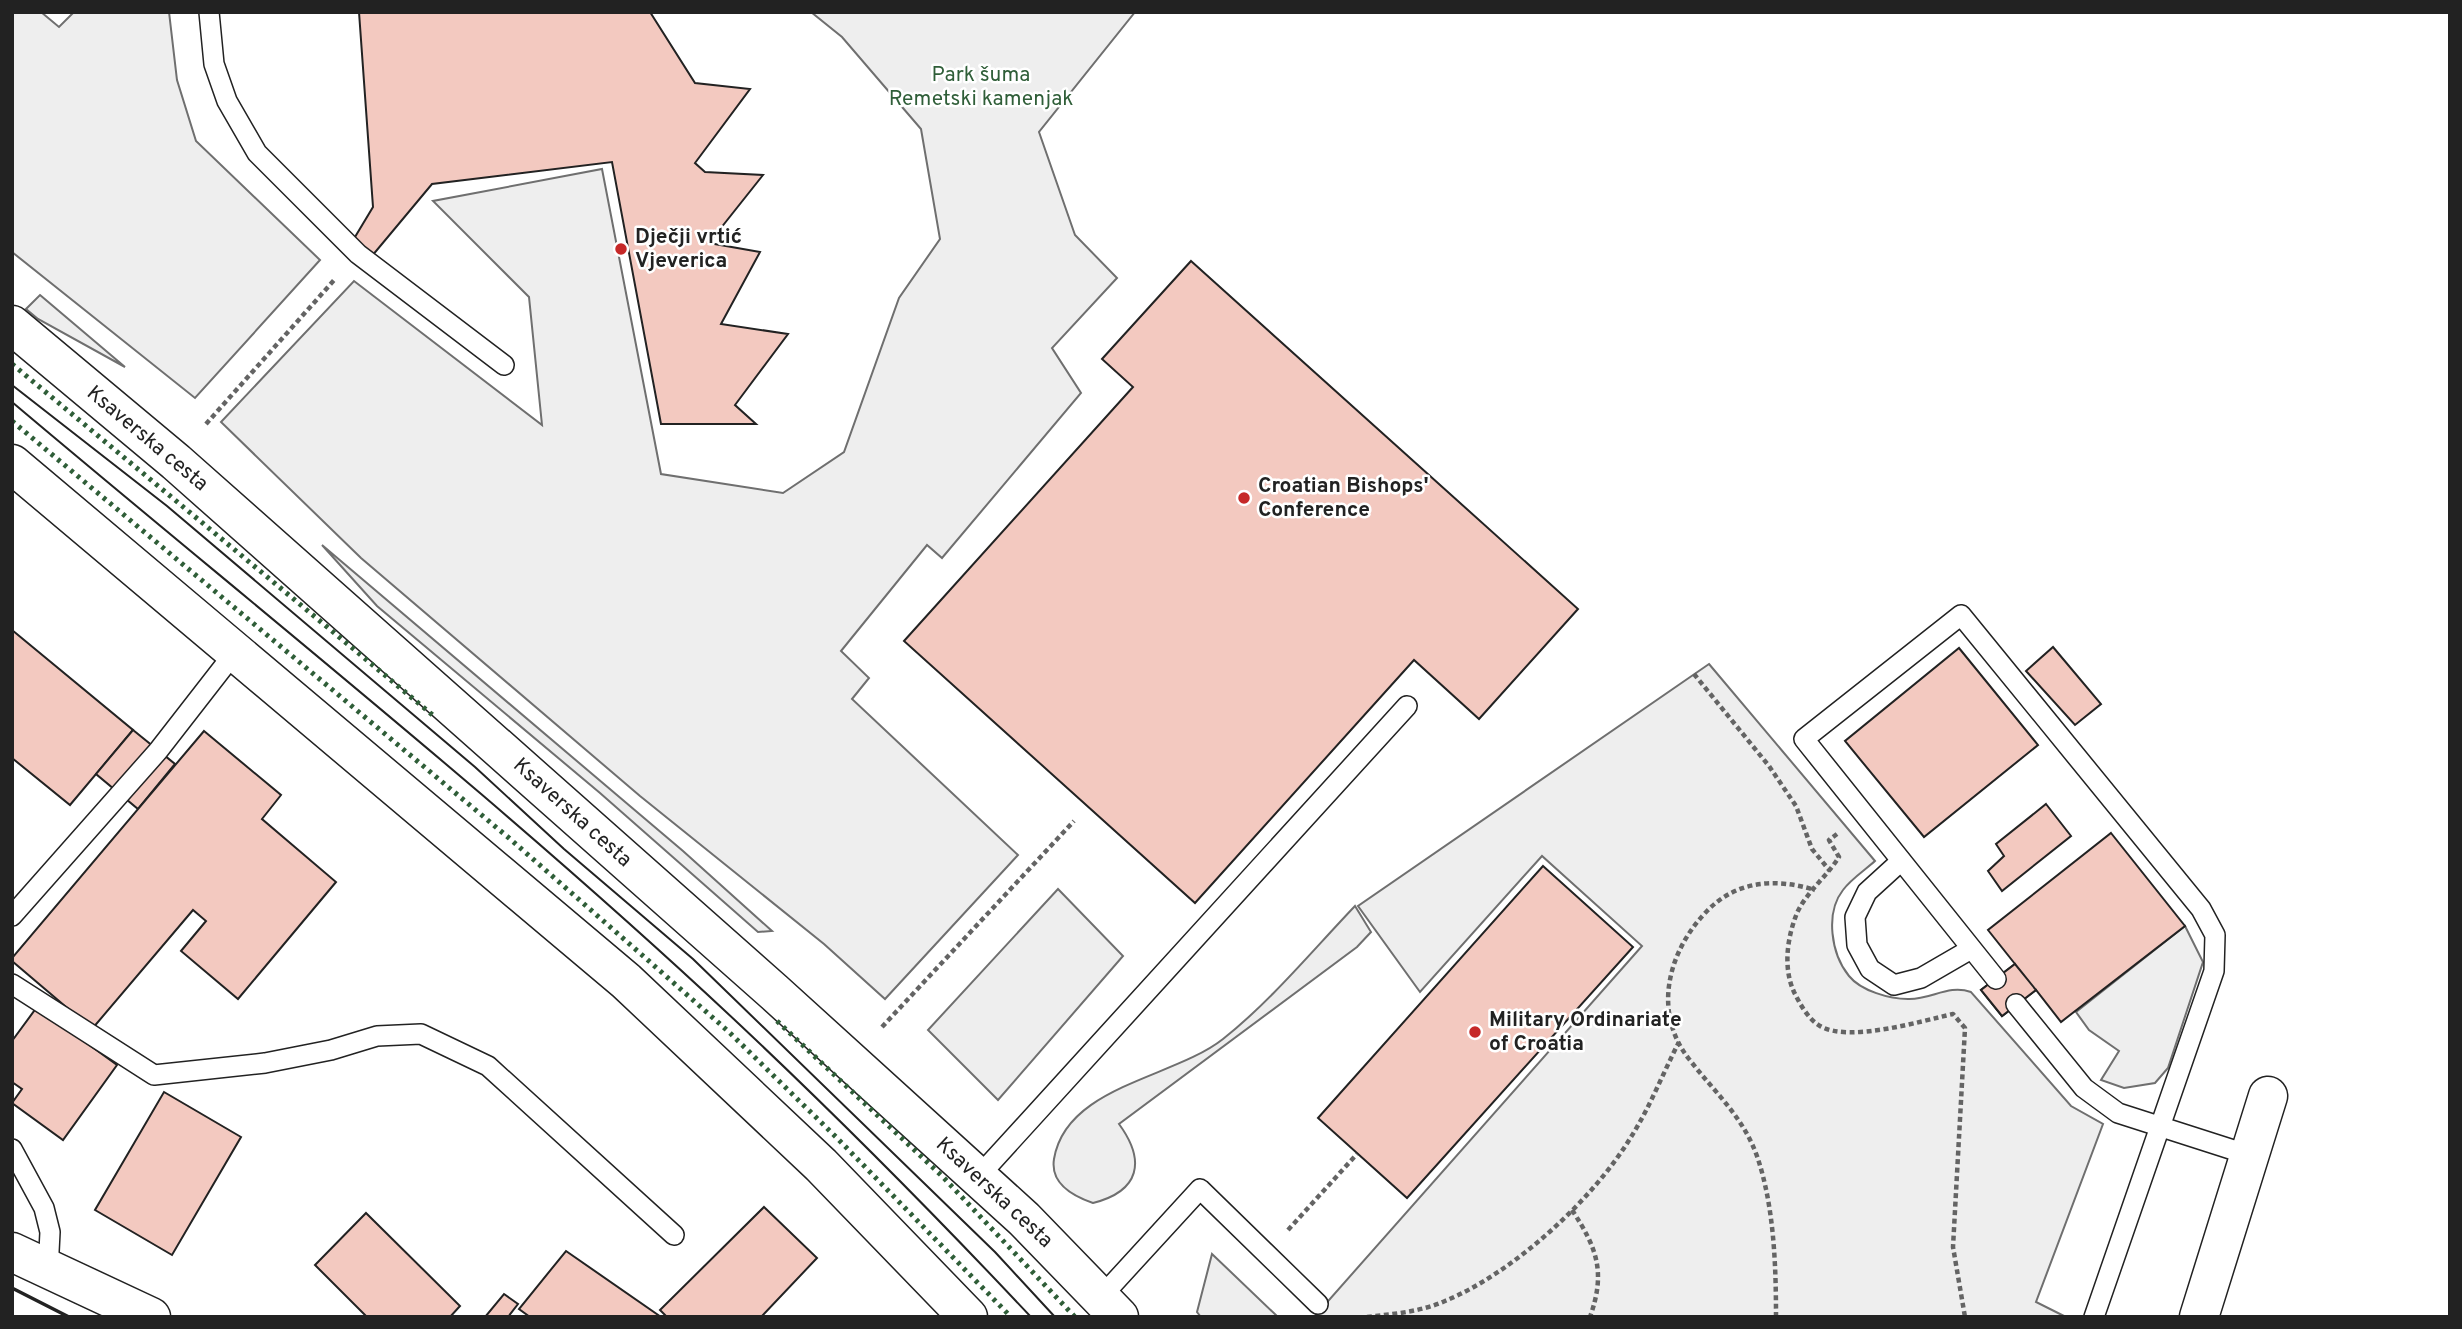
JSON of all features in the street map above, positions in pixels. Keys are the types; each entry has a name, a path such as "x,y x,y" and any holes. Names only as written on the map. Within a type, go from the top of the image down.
{"main road":[{"name":"Ksaverska cesta","path":"12,325 176,462 978,1177 1110,1307"},
{"path":"12,464 526,895 663,1015 821,1165 968,1317"},
{"path":"2199,1317 2268,1096"},
{"path":"12,1252 151,1317"}],"lane":[{"path":"209,12 214,64 218,76 227,102 257,153 358,254 504,365"},
{"path":"1996,979 1804,739 1961,615 2200,909 2215,935 2214,971 2162,1128 2094,1317"},
{"path":"12,916 158,751 235,652"},
{"path":"978,1177 1407,706"},
{"path":"1901,861 1867,892 1855,917 1857,945 1870,969 1894,985 1921,978 1971,948"},
{"path":"12,984 154,1075 265,1063 331,1050 377,1036 421,1034 488,1066 674,1235"},
{"path":"2017,1004 2084,1088 2118,1113 2249,1155"},
{"path":"12,1149 44,1208 50,1231 48,1270"},
{"path":"1110,1307 1199,1189 1318,1304"}],"path":[{"path":"206,424 358,254"},
{"path":"1694,674 1769,766 1796,806 1812,849 1830,871"},
{"path":"1863,813 1829,840 1839,857 1798,912 1788,946 1787,965 1793,989 1804,1010 1821,1027 1846,1031 1880,1030 1953,1014 1965,1028 1953,1247 1965,1317"},
{"path":"882,1027 1074,821"},
{"path":"1776,1317 1774,1262 1766,1189 1758,1160 1747,1131 1726,1100 1688,1058 1679,1042 1668,1013 1668,981 1678,951 1695,924 1717,901 1740,888 1763,882 1790,882 1815,890"},
{"path":"1367,1317 1420,1310 1446,1301 1503,1267 1556,1227 1631,1139 1679,1042"},
{"path":"1267,1254 1357,1154"},
{"path":"1572,1210 1593,1243 1597,1259 1599,1277 1590,1317"}],"green space":[{"path":"12,12 41,12 59,27 74,12 169,12 177,80 196,141 320,260 195,398 12,252"},
{"name":"Park šuma Remetski kamenjak","path":"811,12 1135,12 1039,132 1075,235 1117,278 1052,348 1081,393 942,558 927,545 841,651 869,678 852,699 1018,855 885,999 824,944 640,796 361,558 221,422 354,281 542,425 529,297 433,201 602,169 661,474 783,493 844,452 899,298 940,239 921,129 842,37"},
{"path":"40,295 125,367 38,319 26,309"},
{"path":"322,545 683,851 772,931 758,932 600,793 377,606"},
{"path":"1709,664 1875,861 1846,886 1837,899 1834,910 1834,945 1849,976 1868,990 1901,999 1916,999 1955,990 1971,992 2071,1106 2103,1124 2036,1302 2066,1317 1314,1317 1642,946 1542,856 1420,992 1358,906"},
{"path":"1058,889 1123,956 998,1100 928,1030"},
{"path":"1355,906 1371,932 1357,947 1119,1124 1128,1138 1135,1162 1134,1173 1121,1191 1093,1203 1064,1188 1056,1175 1054,1159 1063,1134 1079,1115 1100,1099 1178,1064 1223,1039 1275,992"},
{"path":"2185,926 2203,962 2168,1068 2155,1083 2124,1088 2101,1080 2119,1051 2089,1030 2076,1012"},
{"path":"1212,1254 1278,1317 1201,1317 1197,1312"}],"building":[{"path":"359,12 650,12 695,83 750,89 695,163 705,172 763,175 709,243 760,252 721,324 788,334 735,405 756,424 661,424 612,162 432,184 372,256 352,242 373,207"},
{"name":"Croatian Bishops' Conference","path":"1191,261 1578,609 1479,719 1414,660 1195,903 904,641 1133,387 1102,359"},
{"path":"12,630 133,730 70,805 12,758"},
{"path":"2053,647 2101,704 2075,725 2026,671"},
{"path":"1959,648 2038,745 1924,837 1845,741"},
{"path":"133,730 175,764 138,809 96,774"},
{"path":"204,731 281,795 262,819 336,882 238,999 181,951 206,921 193,910 92,1029 12,961 12,958"},
{"path":"2046,804 2071,836 2002,891 1988,871 2004,856 1996,844"},
{"path":"2111,833 2185,926 2061,1022 2036,990 2002,1016 1981,990 2015,964 1988,930"},
{"name":"Military Ordinariate of Croatia","path":"1543,866 1633,947 1407,1198 1318,1118"},
{"path":"2015,964 2036,990 2002,1016 1981,990"},
{"path":"37,1007 117,1065 63,1140 12,1103 22,1089 12,1082 12,1041"},
{"path":"164,1092 241,1137 172,1255 95,1210"},
{"path":"764,1207 817,1258 761,1317 667,1317 660,1310"},
{"path":"366,1213 460,1306 450,1317 367,1317 315,1265"},
{"path":"566,1251 661,1317 530,1317 519,1309"},
{"path":"504,1294 518,1304 508,1317 485,1317"}],"tram line":[{"path":"12,385 167,506 475,767 564,849 693,959 995,1252 1055,1317"},
{"path":"12,402 380,708 651,943 851,1132 1031,1317"}],"hedge":[{"path":"12,364 435,717"},
{"path":"12,421 509,838 729,1032 836,1137 1011,1317"},
{"path":"777,1021 942,1176 1075,1317"}],"wall":[{"path":"12,1288 69,1317"}],"place":[{"name":"Dječji vrtić Vjeverica","path":"621,249"},
{"name":"Croatian Bishops' Conference","path":"1244,498"},
{"name":"Military Ordinariate of Croatia","path":"1475,1032"}]}
